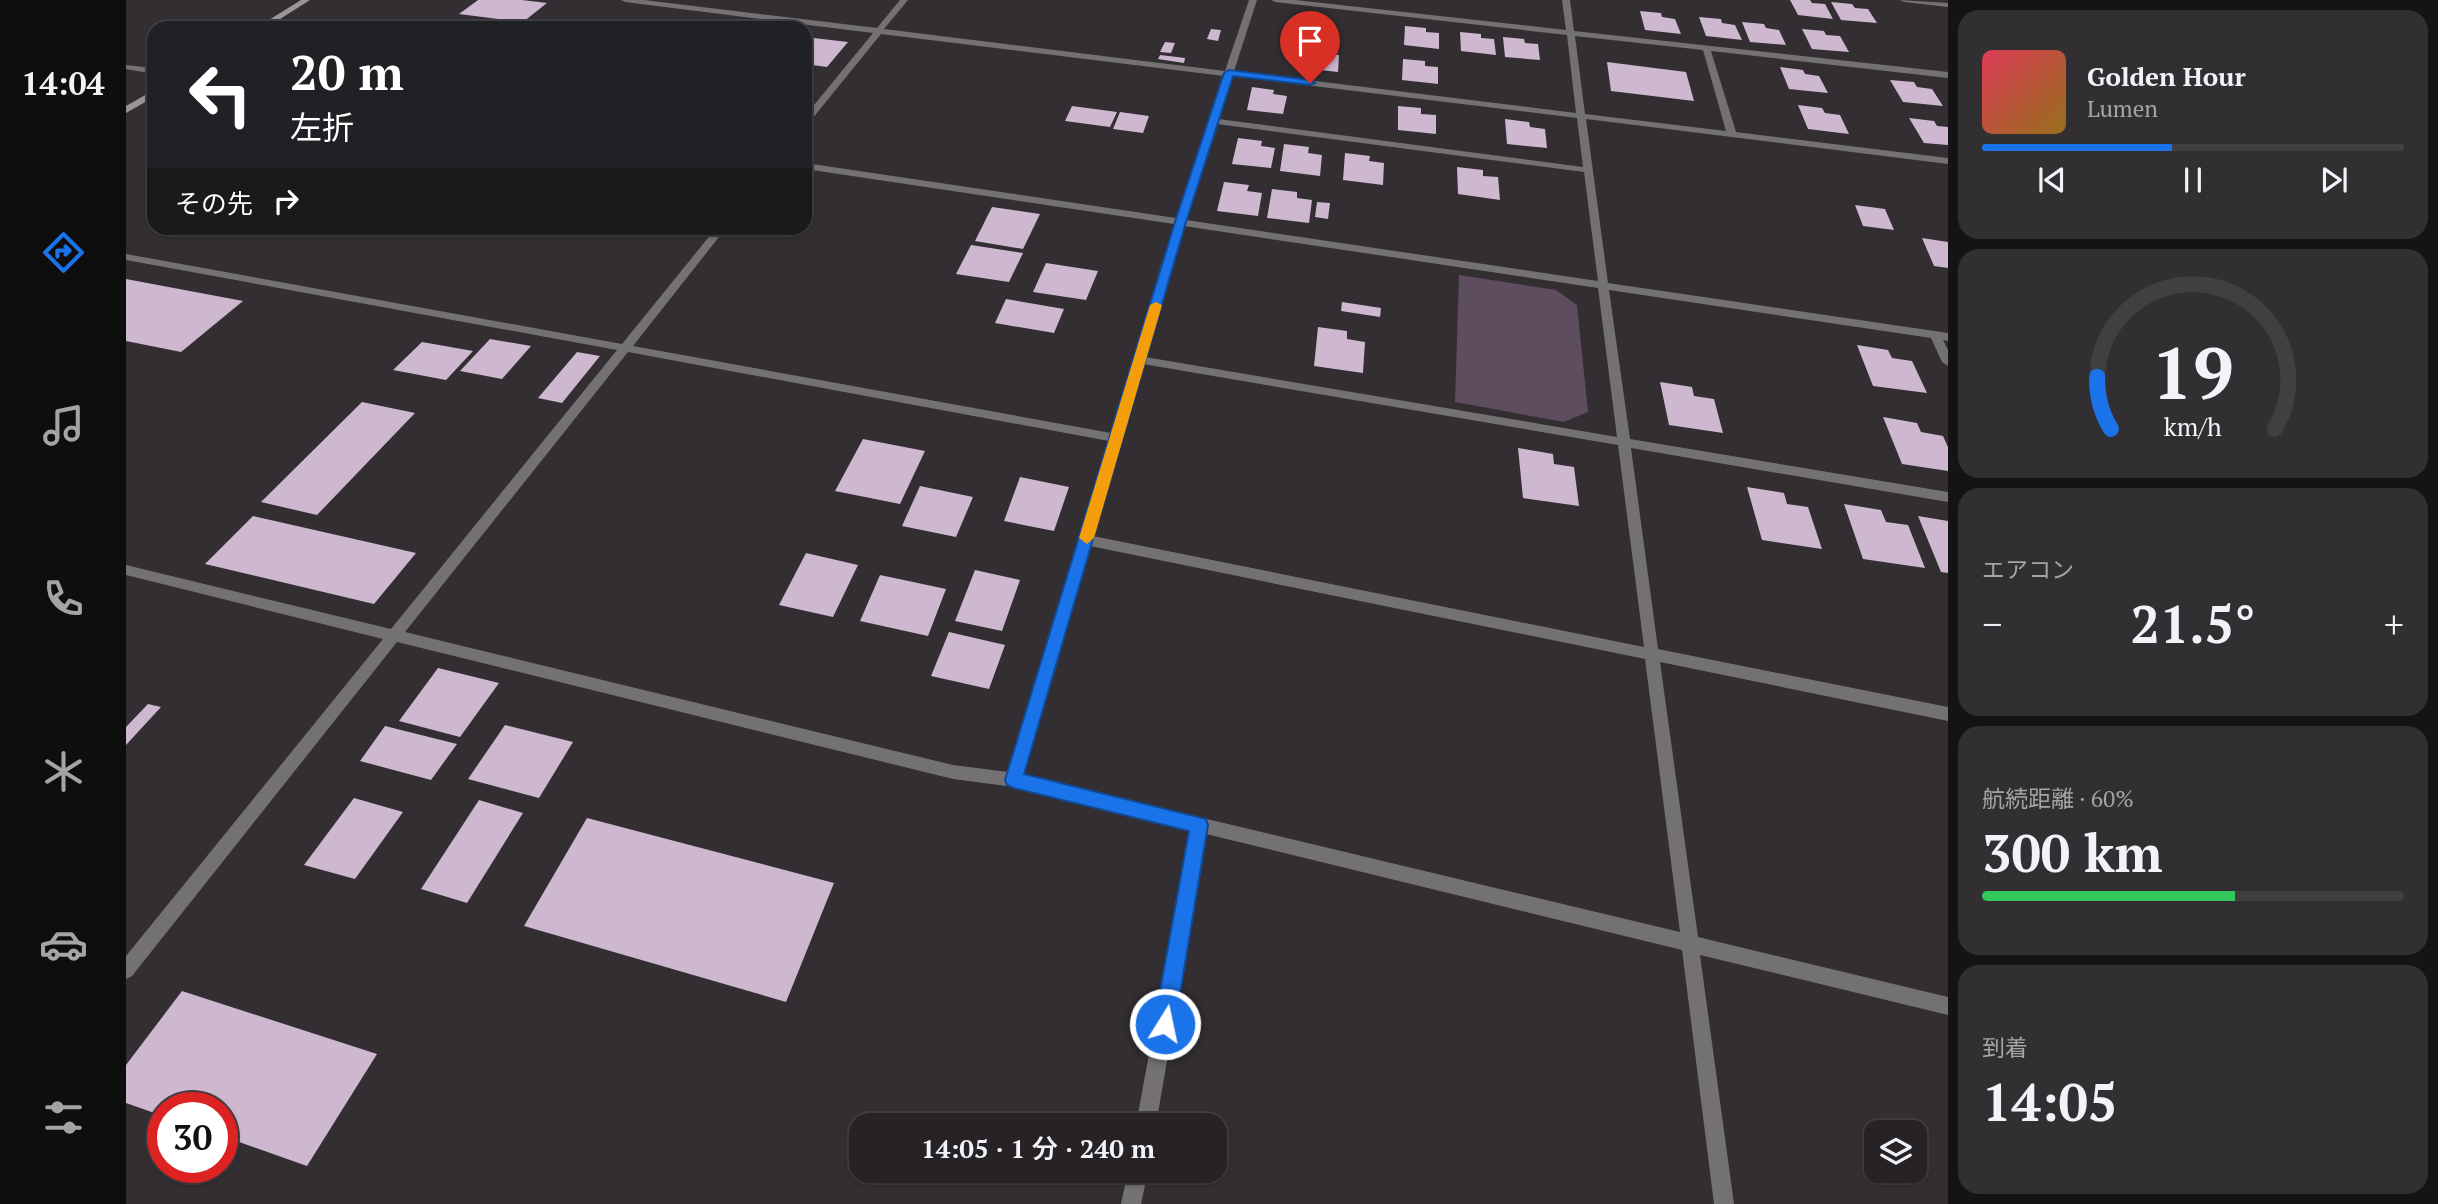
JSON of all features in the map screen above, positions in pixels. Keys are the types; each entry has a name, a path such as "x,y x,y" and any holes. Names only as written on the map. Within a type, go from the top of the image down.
{"street":[{"path":"272,21 306,0"},
{"path":"625,0 797,21"},
{"path":"812,113 904,0"},
{"path":"1014,780 1180,222 1252,0"},
{"path":"1275,0 1948,75"},
{"path":"1566,0 1724,1204"},
{"path":"1904,0 1948,5"},
{"path":"812,23 1948,160"},
{"path":"1706,48 1732,135"},
{"path":"126,66 147,70"},
{"path":"126,110 147,97"},
{"path":"1212,121 1588,170"},
{"path":"812,167 1942,337 1948,362"},
{"path":"126,970 715,235"},
{"path":"126,257 1117,438"},
{"path":"1139,360 1948,496"},
{"path":"1086,540 1948,714"},
{"path":"126,570 953,772 1014,780 1948,1006"},
{"path":"1148,1113 1199,825"},
{"path":"1131,1204 1135,1183"}],"shaded area":[{"path":"1459,275 1556,290 1577,305 1588,412 1564,422 1455,402"}],"building":[{"path":"478,0 547,3 524,21 459,14"},
{"path":"1790,0 1810,0 1812,3 1825,4 1833,19 1798,15"},
{"path":"1831,2 1868,9 1877,23 1841,20"},
{"path":"1640,11 1661,13 1662,17 1675,19 1681,34 1645,30"},
{"path":"1699,17 1721,19 1722,23 1735,25 1742,40 1706,36"},
{"path":"1742,22 1764,24 1766,28 1779,30 1786,45 1750,42"},
{"path":"1405,26 1426,28 1426,32 1439,33 1439,49 1404,45"},
{"path":"1211,29 1221,30 1218,41 1207,39"},
{"path":"1802,29 1840,36 1849,52 1812,49"},
{"path":"1460,32 1481,34 1481,38 1494,39 1496,55 1461,51"},
{"path":"1503,37 1524,39 1525,43 1538,44 1540,60 1505,57"},
{"path":"812,38 848,42 827,67 812,65"},
{"path":"1165,42 1175,43 1171,53 1160,52"},
{"path":"1306,47 1327,49 1327,54 1339,55 1338,72 1302,68"},
{"path":"1160,55 1185,58 1184,63 1158,59"},
{"path":"1403,59 1425,61 1425,66 1438,67 1438,84 1402,80"},
{"path":"1607,62 1686,72 1694,101 1611,91"},
{"path":"1780,67 1803,70 1805,74 1819,76 1828,93 1789,89"},
{"path":"1890,80 1914,82 1917,87 1932,89 1943,106 1903,102"},
{"path":"1252,87 1274,90 1273,94 1287,96 1283,114 1247,110"},
{"path":"1798,105 1822,108 1825,113 1840,115 1849,134 1808,129"},
{"path":"1072,106 1117,112 1110,127 1065,121"},
{"path":"1398,106 1421,108 1421,114 1436,115 1436,134 1398,130"},
{"path":"1120,112 1149,116 1143,133 1113,129"},
{"path":"1909,118 1934,121 1937,126 1948,127 1948,145 1924,143"},
{"path":"1505,119 1529,122 1530,127 1545,129 1547,148 1507,144"},
{"path":"1238,138 1262,141 1261,146 1275,148 1271,168 1232,164"},
{"path":"1284,144 1309,147 1308,153 1322,155 1320,176 1280,171"},
{"path":"1345,153 1370,156 1369,161 1384,163 1383,185 1343,180"},
{"path":"1457,167 1483,170 1483,176 1498,177 1500,200 1458,194"},
{"path":"1224,182 1249,185 1247,191 1262,193 1258,216 1217,211"},
{"path":"1272,189 1297,192 1297,198 1312,200 1309,223 1267,218"},
{"path":"1317,202 1330,203 1328,219 1315,217"},
{"path":"1855,205 1885,209 1894,230 1863,226"},
{"path":"992,207 1040,214 1023,249 975,241"},
{"path":"1922,238 1948,242 1948,268 1934,266"},
{"path":"971,245 1023,253 1009,282 956,274"},
{"path":"1046,263 1098,271 1086,300 1033,292"},
{"path":"126,279 243,301 181,352 126,341"},
{"path":"1006,299 1064,309 1054,333 995,323"},
{"path":"1342,302 1381,308 1380,317 1341,311"},
{"path":"1318,327 1347,331 1347,339 1365,342 1363,373 1314,366"},
{"path":"490,339 531,346 502,379 460,371"},
{"path":"422,342 473,351 446,380 393,370"},
{"path":"1857,345 1888,350 1892,358 1912,361 1927,393 1873,386"},
{"path":"577,352 600,356 562,403 538,398"},
{"path":"1660,382 1692,387 1694,396 1714,399 1723,433 1669,425"},
{"path":"362,402 415,413 317,515 261,502"},
{"path":"1883,417 1917,423 1921,432 1943,436 1948,447 1948,471 1902,464"},
{"path":"863,439 925,451 900,504 835,491"},
{"path":"1518,448 1553,454 1554,464 1574,467 1579,506 1523,498"},
{"path":"1020,477 1069,487 1054,531 1004,521"},
{"path":"920,486 973,497 956,537 902,526"},
{"path":"1747,487 1784,493 1787,504 1808,507 1822,549 1762,540"},
{"path":"1844,504 1881,510 1886,522 1908,525 1925,568 1863,559"},
{"path":"253,516 416,553 374,604 205,564"},
{"path":"1918,516 1948,521 1948,573 1941,572"},
{"path":"806,553 858,565 833,617 779,605"},
{"path":"975,570 1020,580 1002,631 955,621"},
{"path":"880,575 946,589 928,636 860,621"},
{"path":"949,632 1005,645 989,689 931,676"},
{"path":"438,668 499,683 460,737 399,721"},
{"path":"148,704 161,707 126,745 126,727"},
{"path":"505,725 573,742 539,798 468,779"},
{"path":"385,726 457,744 431,780 360,761"},
{"path":"354,798 403,812 355,879 304,865"},
{"path":"479,800 523,813 467,903 421,889"},
{"path":"587,818 834,883 786,1002 524,926"},
{"path":"182,991 377,1054 307,1166 238,1142 238,1092 147,1092 147,1110 126,1103 126,1065"}],"slow traffic":[{"path":"1087,538 1156,305"}],"route":[{"path":"1165,1024 1199,825 1014,780 1180,222 1229,73 1310,83"}]}
